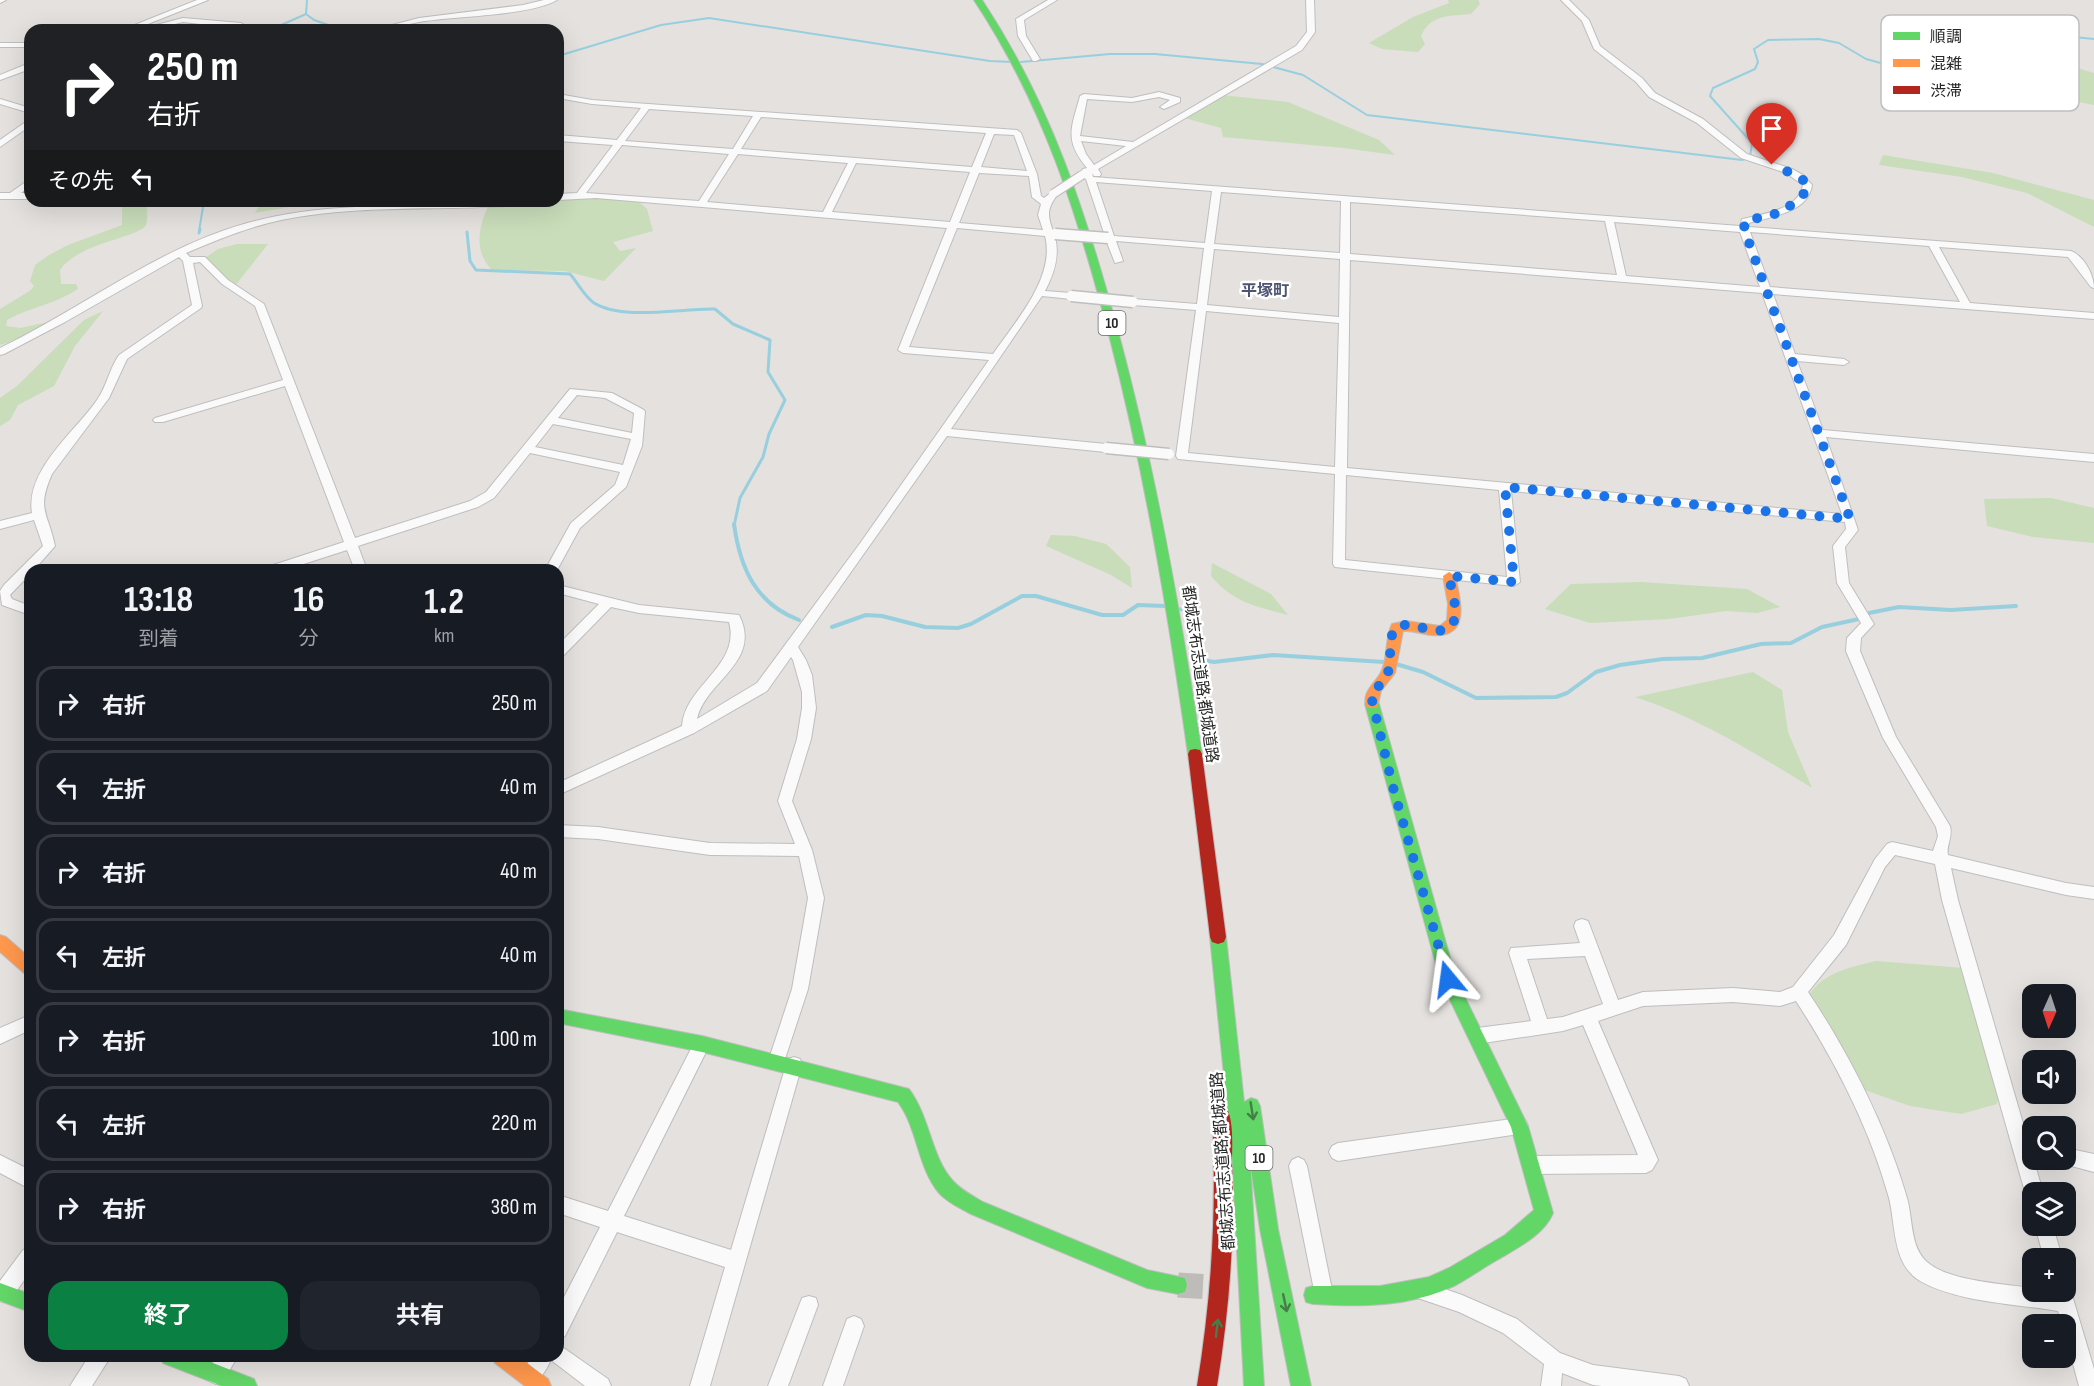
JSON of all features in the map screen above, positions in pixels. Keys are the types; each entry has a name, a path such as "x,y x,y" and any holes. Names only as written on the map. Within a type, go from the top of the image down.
{"main road":[{"path":"966,0 1012,53"},
{"name":"都城志布志道路;都城道路","path":"978,0 1021,69 1065,171 1107,305 1134,404 1171,586 1187,683 1238,1123 1254,1386"},
{"path":"983,0 1000,32"},
{"path":"1319,1295 1367,1297 1444,1281 1537,1223 1544,1214 1532,1165 1519,1126 1448,979 1387,765 1371,696 1388,674 1392,635 1397,627 1408,624 1437,632 1446,630 1453,624 1455,613 1449,576"},
{"name":"10","path":"1217,929 1251,1102 1269,1229 1301,1386"},
{"path":"0,942 24,963"},
{"path":"564,1017 702,1044 903,1095 916,1112 940,1180 953,1194 977,1208 1147,1279 1178,1285"},
{"name":"10","path":"1207,1386 1217,1332 1223,1274 1226,1203 1219,1073 1229,1039"},
{"path":"2,1292 24,1301"},
{"path":"185,1362 247,1386"},
{"path":"509,1362 536,1382"}],"street":[{"path":"142,24 204,0"},
{"path":"402,24 523,7 553,0"},
{"path":"1036,59 1022,36 1020,19 1053,0"},
{"path":"564,786 689,729 762,687 944,432 1038,293 1051,265 1052,233 1041,214 1045,203 1053,194 1132,144 1299,48 1308,38 1312,28 1311,0"},
{"path":"1565,0 1585,20 1597,47 1639,80 1652,95 1700,122 1744,156 1800,177 1809,188 1789,208 1745,221 1744,229 1850,519 1852,530 1839,546 1843,583 1868,624 1857,632 1852,643 1853,651 1890,738 1943,826 1945,836 1940,850 1941,859 1953,911 2022,1133"},
{"path":"166,24 183,20 229,24"},
{"path":"0,45 24,45"},
{"path":"0,78 24,69"},
{"path":"16,72 24,74"},
{"path":"1118,261 1074,138 1084,96 1150,99 1159,94 1177,100 1164,107"},
{"path":"564,97 647,106 1017,133 1033,174 1037,197 1045,203"},
{"path":"0,101 24,109"},
{"path":"580,195 647,106"},
{"path":"702,203 759,114"},
{"path":"0,144 24,126"},
{"path":"991,131 903,350 996,357"},
{"path":"0,135 11,135"},
{"path":"564,138 1033,174"},
{"path":"1074,138 1132,144"},
{"path":"826,215 853,161"},
{"path":"1087,173 1102,180 2071,254 2075,256 2094,285"},
{"path":"11,197 24,187"},
{"path":"1182,456 1218,188"},
{"path":"564,196 580,195 702,203 1109,238 2094,316"},
{"path":"0,196 24,196"},
{"path":"1346,198 1339,564 1514,582 1505,487"},
{"path":"0,352 74,315 132,276 184,257 245,226 311,213 424,207"},
{"path":"1609,218 1622,278"},
{"path":"1932,243 1966,305"},
{"path":"184,257 202,259 225,282 259,304 360,564"},
{"path":"33,564 44,555 49,546 38,515 39,493 53,465 105,396 118,363 128,351 196,306 184,257"},
{"path":"1038,293 1343,320"},
{"path":"1792,357 1844,362"},
{"path":"159,420 288,382"},
{"path":"290,564 474,504 490,495 574,391 596,392 640,412 636,446 617,492 575,526 554,564"},
{"path":"551,420 636,437"},
{"path":"944,432 1850,519"},
{"path":"1819,433 2094,458"},
{"path":"526,449 628,470"},
{"path":"0,525 38,515"},
{"path":"24,571 4,595 6,602 24,610"},
{"path":"564,590 639,609 734,618 738,638 728,666 694,709 688,722 689,729"},
{"path":"564,647 609,601"},
{"path":"700,1386 735,1262 785,1064 816,898 805,850 785,801 803,748 809,715 808,685 799,654 790,648"},
{"path":"564,831 598,833 710,849 805,850"},
{"path":"1477,1036 1563,1024 1643,999 1733,995 1780,999 1800,992 1840,940 1880,862 1892,848 2066,889 2094,893"},
{"path":"1582,926 1613,1009"},
{"path":"1541,1027 1517,953 1591,949"},
{"path":"1800,992 1823,1027 1853,1085 1897,1196 1910,1257 1928,1275 1968,1286 2022,1292"},
{"path":"1532,1165 1646,1164 1649,1160 1588,1017"},
{"path":"0,1036 24,1025"},
{"path":"564,1317 702,1044"},
{"path":"1338,1152 1519,1126"},
{"path":"2076,1159 2094,1163"},
{"path":"0,1164 24,1177"},
{"path":"1298,1166 1319,1295"},
{"path":"564,1206 735,1262"},
{"path":"2,1292 24,1264"},
{"path":"1418,1288 1462,1304 1510,1326 1554,1360 1593,1375 1679,1386"},
{"path":"2065,1302 2089,1386"},
{"path":"778,1386 809,1305"},
{"path":"833,1386 854,1326"},
{"path":"564,1358 601,1386"},
{"path":"1551,1386 1554,1360"},
{"path":"80,1386 97,1362"},
{"path":"216,1374 224,1362"},
{"path":"536,1382 541,1362"}],"green space":[{"path":"1448,0 1478,0 1480,4 1471,14 1449,16 1430,24 1421,36 1425,44 1418,52 1382,49 1369,43 1413,17 1449,3"},
{"path":"2079,69 2094,73 2094,105 2079,102"},
{"path":"1221,95 1288,102 1379,140 1395,155 1223,137 1221,128 1181,117"},
{"path":"1883,155 1993,173 2094,200 2094,227 2027,193 1962,177 1879,165"},
{"path":"564,198 637,200 647,209 653,231 613,242 620,251 636,248 604,281 565,271 492,270 482,256 480,248 480,231 488,207 564,207"},
{"path":"122,207 146,207 146,225 141,230 80,253 60,270 61,284 76,284 78,289 7,320 6,326 21,328 57,320 27,337 0,345 0,309 31,290 34,286 30,281 35,265 68,245 122,225"},
{"path":"258,207 289,207 255,213"},
{"path":"237,244 268,244 235,286 205,258 218,249"},
{"path":"103,311 75,346 54,386 18,405 10,420 0,426 0,398 17,386 84,320"},
{"path":"2051,498 2094,508 2094,543 2033,537 1987,526 1984,499"},
{"path":"1051,535 1075,536 1106,544 1130,567 1132,588 1111,575 1046,546"},
{"path":"1212,563 1271,594 1288,615 1246,602 1228,592 1211,576"},
{"path":"1641,582 1747,589 1780,607 1757,613 1726,611 1669,619 1590,623 1545,609 1571,584"},
{"path":"1753,672 1782,690 1788,732 1812,788 1704,726 1635,697"},
{"path":"1876,961 1964,968 1986,992 2004,1058 1997,1104 1961,1114 1910,1106 1859,1088 1809,995 1815,987 1830,976 1848,968"}],"waterway":[{"path":"306,14 307,0"},
{"path":"284,24 306,14"},
{"path":"306,14 326,24"},
{"path":"564,54 661,25 709,18 990,61 1013,62"},
{"path":"2079,38 2094,39"},
{"path":"1021,62 1110,54 1155,54 1262,64 1303,75 1367,115 1742,160 1750,157 1752,143 1710,96 1713,88 1755,69 1758,62 1754,49 1768,40 1819,39 1839,43 1866,59 1881,63"},
{"path":"199,231 203,207"},
{"path":"199,233 200,229"},
{"path":"467,232 470,261 476,270 570,274 590,300 606,308 636,313 715,309 733,324 770,340 768,372 785,400 769,434 763,457 740,498 734,525"},
{"path":"734,525 746,569 761,594 784,613 799,620"},
{"path":"832,627 866,615 882,616 925,627 958,628 971,624 1022,596 1036,596 1102,615 1123,615 1138,605 1165,606"},
{"path":"1869,613 1899,607 1951,610 2016,606"},
{"path":"1181,609 1192,615 1195,644 1203,660 1214,662 1273,655 1384,662"},
{"path":"1396,664 1423,672 1476,698 1556,697 1567,693 1596,672 1620,665 1663,659 1702,658 1761,644 1791,643 1822,627 1859,619"}],"tunnel":[{"path":"1178,1285 1230,1288"}],"traffic: fast":[{"path":"978,0 1021,71 1056,146 1095,264 1121,360 1147,471 1178,640 1195,754"},
{"path":"1313,1295 1397,1294 1429,1286 1456,1274 1511,1241 1532,1226 1544,1213 1519,1126 1448,979 1372,704"},
{"path":"1218,937 1241,1154 1254,1386"},
{"path":"564,1017 702,1044 903,1095 917,1117 939,1177 957,1196 977,1208 1147,1279 1178,1285"},
{"path":"1251,1106 1269,1229 1301,1386"},
{"path":"0,1292 24,1301"},
{"path":"185,1362 247,1386"}],"traffic: slow":[{"path":"1372,704 1374,690 1388,673 1397,627 1410,626 1442,630 1449,627 1453,621 1455,604 1449,576"},
{"path":"0,942 24,963"},
{"path":"510,1362 541,1386"}],"traffic: jam":[{"path":"1195,754 1218,937"},
{"path":"1207,1386 1221,1283 1223,1250 1224,1184 1221,1114"}],"district":[{"name":"平塚町","path":"1265,290"}],"route":[{"path":"1448,979 1394,791 1372,710 1371,696 1378,683 1388,674 1392,635 1397,627 1408,624 1437,632 1446,630 1453,624 1455,613 1449,576 1514,582 1505,487 1850,519 1744,229 1745,221 1783,212 1809,188 1805,180 1772,165"}]}
